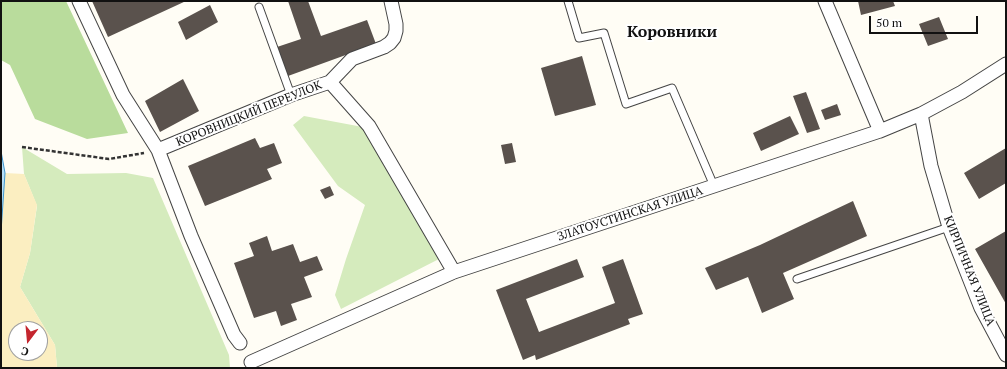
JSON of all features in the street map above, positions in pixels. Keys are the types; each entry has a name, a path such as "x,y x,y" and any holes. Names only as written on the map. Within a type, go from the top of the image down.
{"street":[{"path":"79,1 123,95 158,150 190,236 234,335 240,343"},
{"path":"330,82 352,59 384,47 394,38 396,24 391,1"},
{"path":"825,1 880,131"},
{"name":"ЗЛАТОУСТИНСКАЯ УЛИЦА","path":"251,362 454,272 880,131 921,114 962,92 1006,64"},
{"name":"КОРОВНИЦКИЙ ПЕРЕУЛОК","path":"158,150 291,95 330,82 369,126 454,272"},
{"name":"КИРПИЧНАЯ УЛИЦА","path":"921,114 931,166 949,227 981,308 1006,355"}],"lane":[{"path":"568,1 579,38 604,33 626,104 672,88 714,186"},
{"path":"259,7 291,95"},
{"path":"797,279 949,227"}],"path":[{"path":"22,147 109,159 158,150"}],"green space":[{"path":"1,1 66,1 128,133 87,139 35,119 10,65 1,60"},
{"path":"304,116 368,128 439,259 341,309 335,295 365,205 338,186 293,125"},
{"path":"22,147 67,174 126,173 153,178 229,355 230,368 57,368 55,345 48,333 48,321 41,321 20,287 30,253 37,206 24,174"}],"sand":[{"path":"5,173 24,174 37,205 30,253 20,287 41,321 8,321 8,361 48,361 48,333 55,345 57,368 1,368 1,232"}],"water":[{"path":"1,151 5,173 1,232"}],"building":[{"path":"92,1 186,1 108,37"},
{"path":"288,1 308,1 321,36 367,20 376,44 288,76 277,47 301,39"},
{"path":"858,1 893,1 895,6 861,15"},
{"path":"210,5 218,22 186,40 178,22"},
{"path":"939,17 948,39 928,46 919,24"},
{"path":"582,56 596,105 555,116 541,68"},
{"path":"183,79 199,111 160,132 145,101"},
{"path":"806,92 820,129 807,133 793,96"},
{"path":"837,104 841,115 825,120 821,110"},
{"path":"790,116 799,134 761,151 753,133"},
{"path":"255,138 260,148 274,143 282,163 267,169 272,179 205,206 188,166"},
{"path":"512,143 516,162 505,164 501,145"},
{"path":"1006,148 1006,183 979,199 964,173"},
{"path":"330,186 334,195 325,199 320,190"},
{"path":"853,201 867,236 783,273 794,299 762,313 748,277 716,290 705,268 760,245"},
{"path":"1006,231 1006,304 975,249"},
{"path":"267,236 272,251 293,244 300,262 317,256 323,270 304,277 312,297 291,304 297,320 281,326 276,311 254,318 234,263 254,256 249,243"},
{"path":"577,259 584,277 526,299 539,332 615,303 602,267 623,259 643,314 628,319 630,324 536,360 535,355 523,360 496,290"}],"district":[{"name":"Коровники","path":"672,32"}]}
